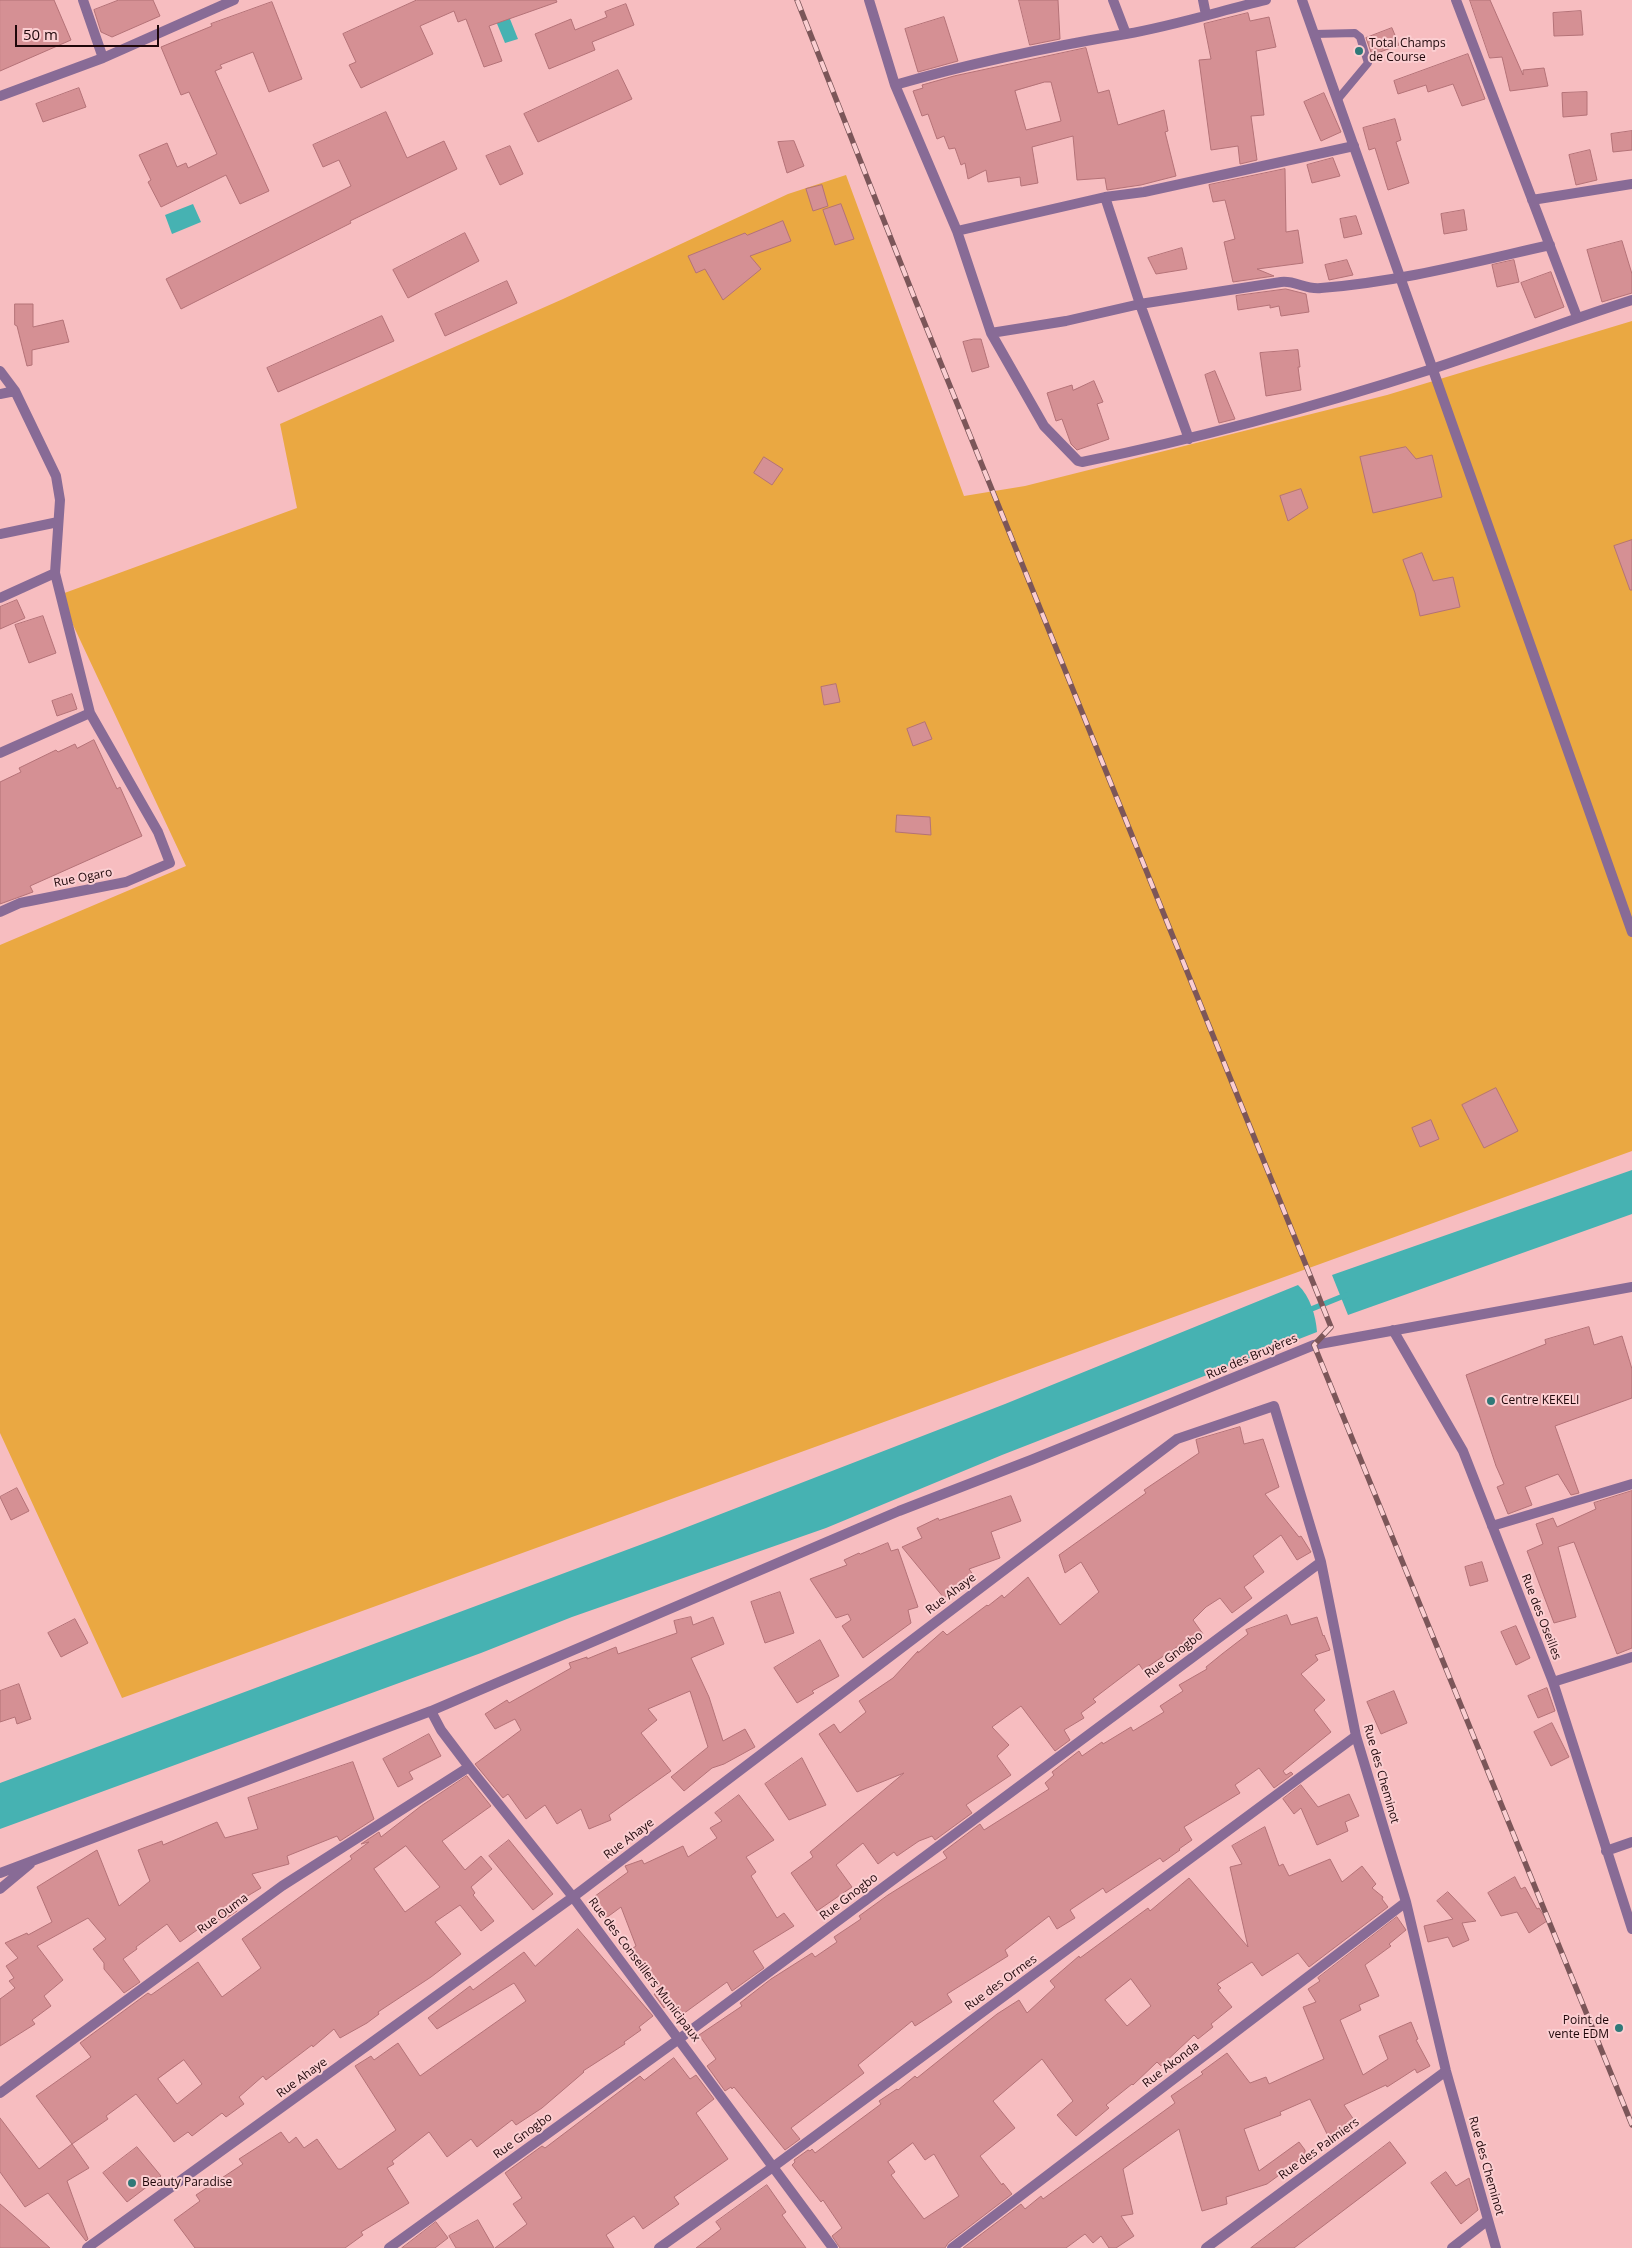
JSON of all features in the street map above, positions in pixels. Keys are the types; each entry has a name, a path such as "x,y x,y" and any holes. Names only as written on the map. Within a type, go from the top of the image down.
{"street":[{"path":"83,0 104,58"},
{"path":"0,96 104,58 234,0"},
{"path":"869,0 895,85 957,231 991,334 1044,426 1078,461 1082,462 1189,439 1311,407 1431,369 1534,334 1577,317 1632,300"},
{"path":"1113,0 1126,34"},
{"path":"1203,0 1206,14"},
{"path":"895,85 960,66 1102,37 1126,34 1266,0"},
{"path":"1302,0 1431,369 1632,932"},
{"path":"1456,0 1577,317"},
{"path":"957,231 1105,197 1144,192 1354,146"},
{"path":"1532,200 1632,184"},
{"path":"1105,197 1140,304 1189,439"},
{"path":"991,334 1066,321 1140,304 1287,281 1313,289 1400,279 1550,245"},
{"path":"0,371 15,391 56,476 60,500 55,573 90,713 0,753"},
{"path":"0,394 15,391"},
{"path":"0,534 58,522"},
{"path":"0,598 55,573"},
{"name":"Rue Ogaro","path":"0,912 20,903 126,882 170,863 158,832 90,713"},
{"name":"Rue des Bruyères","path":"0,1873 431,1711 900,1511 1314,1345 1632,1287"},
{"name":"Rue des Oseilles","path":"1393,1330 1463,1451 1553,1682 1632,1929"},
{"name":"Rue des Cheminot","path":"1177,1439 1274,1406 1321,1562 1356,1736 1406,1902 1446,2071 1496,2248"},
{"name":"Rue Ahaye","path":"87,2248 574,1896 1177,1439"},
{"path":"1492,1526 1632,1484"},
{"name":"Rue Gnogbo","path":"389,2248 679,2038 1321,1562"},
{"path":"1553,1682 1632,1657"},
{"name":"Rue des Conseillers Municipaux","path":"431,1711 441,1730 469,1767 574,1896 833,2248"},
{"name":"Rue des Ormes","path":"659,2248 773,2167 1356,1736"},
{"name":"Rue Ouma","path":"0,2093 282,1886 469,1767"},
{"path":"1606,1851 1632,1842"},
{"path":"0,1889 37,1859"},
{"name":"Rue Akonda","path":"952,2248 1406,1902"},
{"name":"Rue des Palmiers","path":"1206,2248 1446,2071"},
{"path":"1452,2248 1488,2220"}],"lane":[{"path":"1315,34 1355,33 1360,37 1368,63 1338,99"}],"shaded area":[{"path":"846,175 964,496 1025,486 1387,395 1632,321 1632,1151 122,1698 0,1433 0,945 186,866 59,595 297,508 280,424 563,299 788,194"}],"water":[{"path":"506,9 518,39 505,43 493,14"},
{"path":"193,204 201,222 172,234 165,215"},
{"path":"1632,1170 1632,1214 1348,1315 1332,1275"},
{"path":"1298,1285 1312,1307 1317,1332 1002,1455 826,1528 572,1617 481,1653 0,1829 0,1783 664,1536 1005,1404"}],"building":[{"path":"0,0 54,0 71,40 0,71"},
{"path":"119,0 153,0 160,16 112,37 101,32 94,10"},
{"path":"417,0 556,0 557,2 489,26 502,61 484,67 466,19 458,22 454,11 420,26 433,54 361,88 349,65 356,62 343,34"},
{"path":"1019,0 1058,0 1060,39 1030,45"},
{"path":"1470,0 1490,0 1523,75 1523,70 1544,68 1548,86 1510,91 1502,57 1490,58"},
{"path":"272,2 302,79 269,92 253,52 220,65 222,68 215,71 269,191 240,204 226,175 161,207 148,182 151,180 139,155 167,143 177,167 186,163 188,168 217,154 189,92 181,95 161,47 212,26 211,24"},
{"path":"626,4 634,25 592,42 595,50 549,69 535,34 571,19 575,30 607,17 605,12"},
{"path":"1581,11 1583,35 1554,36 1553,13"},
{"path":"1248,13 1250,21 1269,17 1276,47 1256,51 1264,115 1251,116 1257,160 1240,164 1238,146 1211,150 1199,60 1211,59 1204,24"},
{"path":"944,17 958,61 918,72 905,29"},
{"path":"1392,28 1399,45 1372,55 1366,38"},
{"path":"1086,48 1098,93 1109,90 1118,125 1164,110 1168,131 1165,132 1176,176 1141,185 1107,190 1105,178 1077,180 1073,136 1032,147 1038,183 1021,186 1020,177 988,182 986,170 968,179 965,163 961,165 955,148 949,149 944,136 937,139 928,114 922,116 913,91 923,88 922,85 954,76","holes":["1051,82 1061,121 1026,130 1015,91"]},
{"path":"1468,54 1485,99 1462,106 1453,84 1428,92 1426,85 1398,94 1394,81"},
{"path":"618,70 632,99 538,142 524,114"},
{"path":"79,88 86,107 43,122 36,104"},
{"path":"1587,92 1587,115 1563,117 1562,93"},
{"path":"1324,93 1341,132 1321,141 1304,102"},
{"path":"386,112 407,158 444,141 457,169 350,221 351,223 181,309 166,279 351,186 339,160 323,167 313,145"},
{"path":"1395,119 1401,140 1396,142 1409,183 1388,190 1375,148 1369,150 1363,128"},
{"path":"1632,131 1632,150 1613,152 1611,134"},
{"path":"794,141 804,166 787,173 778,142"},
{"path":"510,146 523,174 500,185 486,156"},
{"path":"1590,150 1597,180 1576,185 1569,155"},
{"path":"1333,158 1340,176 1312,183 1307,165"},
{"path":"1285,169 1286,232 1298,230 1303,263 1257,269 1274,276 1233,282 1224,242 1235,239 1225,200 1213,202 1209,185"},
{"path":"822,185 828,206 813,211 806,189"},
{"path":"841,204 854,239 835,245 823,210"},
{"path":"1464,210 1467,230 1444,234 1441,214"},
{"path":"1356,216 1362,234 1344,238 1340,219"},
{"path":"783,221 791,241 750,256 761,269 723,300 705,269 696,273 688,256 745,233 747,235"},
{"path":"465,233 479,261 408,298 393,270"},
{"path":"1622,241 1632,274 1632,293 1602,302 1587,250"},
{"path":"1182,248 1187,269 1156,274 1148,258"},
{"path":"1347,260 1353,275 1329,280 1325,265"},
{"path":"1514,260 1519,282 1497,287 1492,265"},
{"path":"1551,272 1564,307 1535,318 1521,283"},
{"path":"507,281 517,303 445,336 435,314"},
{"path":"1286,289 1306,294 1309,312 1281,316 1279,306 1270,308 1270,305 1238,310 1236,296"},
{"path":"15,304 33,304 33,327 63,320 69,342 32,350 32,365 27,366 17,326 15,325"},
{"path":"382,316 394,341 278,392 267,368"},
{"path":"981,339 989,367 972,372 963,342"},
{"path":"1298,350 1301,390 1266,396 1260,353"},
{"path":"1215,371 1235,419 1219,423 1205,375"},
{"path":"1094,381 1103,402 1097,404 1109,439 1077,450 1071,444 1062,419 1056,421 1047,393 1072,385 1073,390"},
{"path":"1406,447 1416,459 1432,455 1442,497 1373,513 1360,457"},
{"path":"764,457 783,469 772,485 754,473"},
{"path":"1301,489 1308,508 1288,521 1280,496"},
{"path":"1632,540 1632,590 1630,590 1614,546"},
{"path":"1422,553 1433,581 1453,577 1460,607 1420,616 1415,593 1403,560"},
{"path":"17,600 25,618 0,629 0,607"},
{"path":"43,616 56,653 29,663 15,625"},
{"path":"836,684 840,702 824,705 821,687"},
{"path":"72,694 77,709 57,716 52,701"},
{"path":"925,722 932,739 913,746 907,729"},
{"path":"94,740 117,789 120,787 142,836 30,886 33,892 0,904 0,782 21,772 19,768 56,750 58,752 75,744 77,748"},
{"path":"897,815 930,817 931,835 896,832"},
{"path":"1496,1088 1518,1131 1484,1148 1462,1105"},
{"path":"1431,1120 1439,1139 1420,1147 1412,1128"},
{"path":"1589,1327 1594,1345 1622,1336 1632,1369 1632,1398 1555,1426 1579,1493 1571,1495 1558,1474 1525,1487 1532,1505 1508,1514 1497,1487 1504,1484 1496,1466 1466,1375 1546,1344 1545,1340"},
{"path":"1240,1427 1244,1444 1263,1439 1279,1487 1265,1494 1299,1537 1301,1536 1311,1552 1297,1560 1281,1535 1253,1556 1264,1572 1244,1587 1252,1598 1232,1613 1220,1598 1206,1607 1193,1620 1203,1634 1189,1644 1187,1640 1143,1670 1139,1664 1093,1699 1096,1702 1081,1713 1084,1718 1064,1730 1070,1740 1055,1751 1021,1706 992,1727 1009,1745 997,1756 1011,1775 966,1805 972,1813 935,1840 932,1836 919,1841 897,1856 894,1852 878,1864 863,1843 836,1865 852,1887 817,1911 791,1873 813,1857 810,1852 904,1773 857,1792 819,1734 834,1724 840,1733 866,1712 859,1701 893,1678 918,1651 918,1653 943,1631 947,1635 1002,1595 1004,1598 1028,1577 1060,1625 1099,1592 1081,1562 1065,1573 1059,1555 1146,1493 1144,1490 1199,1453 1196,1440"},
{"path":"17,1488 29,1511 11,1520 0,1497"},
{"path":"1632,1491 1632,1648 1617,1654 1574,1542 1558,1547 1576,1617 1554,1623 1527,1551 1543,1544 1536,1524 1553,1518 1557,1527 1596,1509 1594,1503"},
{"path":"1011,1496 1021,1521 991,1532 1000,1558 969,1569 974,1576 944,1598 902,1547 922,1538 917,1528 938,1518 939,1520"},
{"path":"888,1543 891,1551 898,1549 918,1607 908,1610 911,1623 863,1658 842,1626 851,1620 848,1614 836,1618 810,1579 847,1565 844,1560 859,1553"},
{"path":"1482,1562 1488,1581 1470,1586 1465,1567"},
{"path":"780,1592 794,1633 765,1643 751,1602"},
{"path":"1287,1615 1291,1625 1317,1617 1330,1650 1315,1655 1318,1660 1301,1674 1325,1700 1314,1710 1331,1732 1283,1771 1286,1775 1291,1772 1293,1774 1274,1788 1259,1768 1235,1785 1240,1793 1184,1827 1192,1840 1163,1862 1160,1858 1106,1893 1103,1888 1070,1910 1075,1918 1057,1929 1049,1916 1005,1950 1008,1956 947,1994 952,2002 915,2026 912,2021 858,2065 864,2073 791,2128 800,2139 785,2150 734,2087 725,2091 707,2066 716,2059 699,2035 742,2006 740,2003 771,1979 812,1953 815,1957 837,1942 834,1937 861,1919 859,1916 888,1895 947,1858 943,1852 980,1824 984,1830 1049,1789 1045,1783 1054,1775 1052,1772 1079,1751 1082,1756 1102,1742 1103,1744 1131,1727 1133,1731 1164,1712 1160,1706 1183,1691 1179,1685 1207,1669 1206,1667 1248,1634 1246,1630"},
{"path":"691,1617 693,1625 713,1617 724,1644 691,1658 709,1697 723,1741 745,1729 755,1747 724,1764 712,1768 684,1791 671,1777 708,1747 690,1691 648,1709 657,1720 641,1733 671,1771 609,1815 611,1820 589,1829 581,1809 557,1824 545,1805 526,1819 508,1794 503,1798 475,1764 521,1730 515,1719 495,1729 485,1714 507,1700 509,1703 571,1668 569,1663 587,1657 587,1659 616,1647 618,1654 677,1633 674,1621"},
{"path":"75,1619 88,1643 61,1657 48,1633"},
{"path":"1516,1626 1530,1658 1516,1665 1501,1632"},
{"path":"820,1640 839,1676 812,1691 814,1693 797,1703 774,1668"},
{"path":"19,1684 31,1719 17,1724 15,1717 0,1722 0,1691"},
{"path":"1547,1688 1555,1711 1538,1718 1528,1696"},
{"path":"1394,1691 1407,1723 1381,1734 1367,1702"},
{"path":"1552,1723 1569,1757 1551,1766 1534,1732"},
{"path":"429,1734 441,1756 409,1772 413,1779 398,1787 383,1759"},
{"path":"802,1758 826,1805 789,1820 765,1784"},
{"path":"353,1762 374,1819 340,1841 337,1836 287,1856 289,1864 252,1874 261,1888 234,1904 237,1911 209,1926 207,1923 180,1942 167,1924 123,1959 140,1982 124,1993 104,1969 104,1963 93,1949 106,1939 88,1918 37,1946 63,1980 44,1996 51,2006 32,2020 35,2024 0,2046 0,1999 15,1988 9,1981 14,1978 6,1966 18,1958 5,1943 27,1933 28,1935 52,1922 37,1887 97,1850 119,1906 150,1881 138,1850 162,1841 163,1845 217,1822 225,1838 258,1829 248,1798"},
{"path":"467,1776 491,1806 442,1841 465,1870 481,1856 492,1869 471,1887 475,1893 473,1895 494,1921 481,1931 460,1905 435,1922 461,1954 431,1977 378,2012 379,2014 367,2023 340,2038 334,2029 313,2047 312,2045 266,2080 263,2076 239,2097 244,2104 226,2117 222,2113 192,2136 188,2132 174,2142 136,2094 106,2116 108,2119 72,2144 36,2096 91,2057 80,2043 148,1993 151,1995 198,1962 222,1997 261,1968 242,1939 352,1859 350,1856 369,1842 361,1844 379,1832 381,1837 421,1806","holes":["406,1846 440,1887 405,1912 374,1869","184,2060 202,2084 177,2104 158,2079"]},
{"path":"1301,1785 1318,1807 1349,1794 1359,1816 1345,1822 1348,1831 1317,1845 1301,1808 1294,1814 1283,1799"},
{"path":"739,1795 774,1840 746,1857 756,1872 751,1876 777,1918 784,1913 794,1926 753,1951 764,1968 732,1991 727,1982 683,2014 672,2001 664,2008 654,1994 660,1989 630,1950 636,1946 621,1907 606,1918 591,1899 628,1872 625,1866 642,1860 644,1864 683,1846 688,1857 717,1838 710,1828 722,1821 715,1813"},
{"path":"1265,1827 1279,1866 1283,1864 1289,1876 1330,1859 1342,1882 1362,1866 1376,1884 1372,1888 1383,1897 1382,1899 1388,1907 1309,1967 1298,1953 1262,1976 1252,1962 1217,1984 1221,1988 1218,1990 1232,2007 1211,2024 1213,2027 1198,2039 1194,2035 1161,2066 1157,2062 1133,2085 1106,2105 1109,2108 1076,2136 1057,2115 1073,2101 1042,2059 993,2101 1015,2128 980,2156 1002,2185 1003,2183 1012,2194 948,2243 945,2248 840,2248 832,2236 842,2228 823,2200 821,2202 792,2165 795,2162 794,2160 808,2150 812,2149 815,2153 881,2104 879,2101 898,2090 915,2076 917,2078 997,2014 1019,2000 1027,2013 1055,1987 1050,1981 1079,1956 1080,1958 1148,1908 1150,1911 1189,1878 1248,1947 1230,1867 1242,1864 1232,1846","holes":["1131,1979 1151,2006 1127,2026 1105,2000","913,2143 925,2160 934,2154 959,2196 924,2219 891,2175 895,2172 888,2162"]},
{"path":"509,1840 553,1894 533,1910 489,1856"},
{"path":"1515,1877 1521,1889 1525,1887 1537,1909 1539,1908 1547,1921 1529,1933 1517,1912 1501,1916 1488,1893"},
{"path":"1448,1892 1476,1921 1462,1923 1469,1940 1453,1947 1448,1937 1428,1942 1424,1926 1453,1919 1437,1901"},
{"path":"1397,1917 1406,1930 1389,1944 1391,1946 1365,1965 1379,1996 1359,2005 1361,2010 1340,2020 1363,2075 1388,2059 1379,2036 1411,2022 1418,2039 1416,2040 1430,2066 1417,2073 1415,2069 1387,2087 1386,2085 1344,2105 1354,2120 1328,2136 1310,2099 1280,2112 1281,2115 1244,2129 1259,2171 1299,2142 1305,2150 1305,2156 1267,2184 1226,2197 1227,2204 1202,2211 1179,2129 1123,2169 1133,2214 1121,2216 1134,2236 1116,2248 1109,2248 1101,2236 1093,2243 1085,2234 1066,2248 963,2248 1021,2204 1025,2209 1041,2196 1043,2199 1175,2103 1171,2096 1203,2074 1201,2072 1227,2053 1250,2083 1266,2077 1269,2084 1324,2059 1303,2007 1316,2002 1308,1989 1320,1981 1318,1978"},
{"path":"578,1929 653,2016 639,2027 641,2030 624,2042 625,2044 583,2071 542,2108 516,2125 512,2120 477,2147 471,2139 447,2157 429,2132 392,2161 394,2164 387,2168 409,2203 361,2232 363,2235 345,2248 195,2248 174,2220 200,2201 196,2195 243,2164 239,2159 281,2132 289,2143 296,2137 304,2148 317,2139 338,2169 341,2169 396,2130 355,2066 371,2056 374,2060 398,2043 420,2076 526,2001 514,1983 437,2029 428,2018 470,1986 473,1990 524,1952 535,1966"},
{"path":"674,2058 690,2079 696,2075 714,2099 696,2113 728,2159 674,2197 679,2204 643,2229 634,2216 606,2235 614,2248 495,2248 527,2224 513,2204 522,2198 505,2173 542,2146 545,2148 640,2076 644,2080"},
{"path":"0,2118 39,2169 72,2144 89,2168 67,2181 88,2239 86,2241 48,2193 25,2207 0,2172"},
{"path":"1390,2142 1406,2163 1294,2248 1251,2248"},
{"path":"137,2147 161,2176 127,2202 103,2173"},
{"path":"1446,2172 1456,2186 1469,2178 1478,2210 1461,2224 1431,2183"},
{"path":"767,2185 786,2212 782,2215 806,2248 696,2248 721,2229 716,2222"},
{"path":"0,2204 22,2223 50,2248 0,2248"},
{"path":"478,2220 494,2248 456,2248 449,2236"},
{"path":"436,2222 448,2238 435,2248 402,2248"}],"waterway":[{"path":"1304,1312 1346,1295"}],"railway":[{"path":"797,0 916,302 1331,1327 1314,1345 1632,2125"}],"place":[{"name":"Total Champs de Course","path":"1359,51"},
{"name":"Centre KEKELI","path":"1491,1401"},
{"name":"Point de vente EDM","path":"1619,2028"},
{"name":"Beauty Paradise","path":"132,2183"}]}
